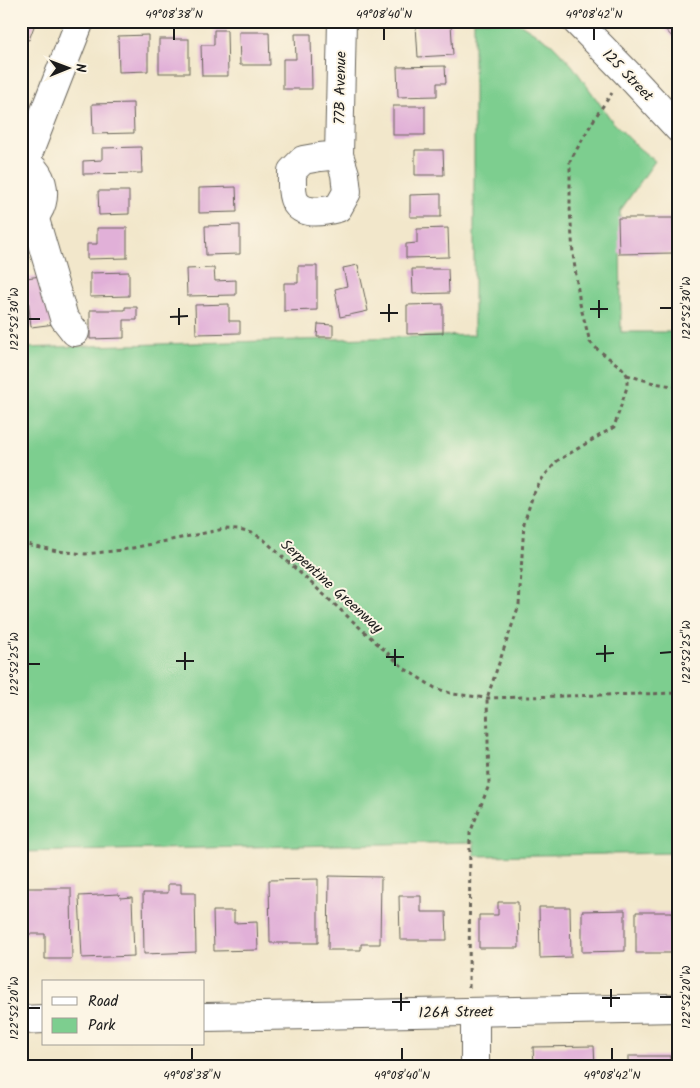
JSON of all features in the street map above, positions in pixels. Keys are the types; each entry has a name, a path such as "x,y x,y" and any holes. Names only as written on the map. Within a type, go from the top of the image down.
{"street":[{"path":"75,332 64,318 28,220 40,208 43,187 40,176 23,161 80,21"},
{"name":"77B Avenue","path":"339,155 342,21"},
{"name":"125 Street","path":"576,21 679,129"},
{"path":"472,1001 474,1067"},
{"name":"126A Street","path":"205,1017 472,1001 679,1008"},
{"path":"21,1020 42,1019"}],"path":[{"path":"472,1001 470,834 489,786 488,698 520,605 524,523 542,479 557,461 614,427 627,387 627,375 622,368 590,342 580,304 573,254 570,208 570,161 615,88"},
{"path":"627,375 654,383 679,387"},
{"name":"Serpentine Greenway","path":"21,542 58,551 85,554 123,550 224,529 239,530 262,538 405,669 436,688 453,694 488,698 679,693"}],"green space":[{"path":"474,21 516,21 552,44 572,65 612,121 655,161 620,211 621,332 679,332 679,853 474,856 474,842 21,852 21,348 474,335"}],"building":[{"path":"21,21 36,21 29,40 21,38"},
{"path":"657,21 679,21 679,44"},
{"path":"451,24 453,55 418,57 416,26"},
{"path":"214,30 227,30 228,76 202,76 201,45 214,45"},
{"path":"239,32 269,32 270,65 240,65"},
{"path":"295,34 311,34 312,89 283,89 283,59 296,59"},
{"path":"148,35 148,71 119,72 118,36"},
{"path":"159,39 189,39 189,73 159,73"},
{"path":"445,66 446,83 437,83 437,96 398,97 397,67"},
{"path":"133,103 134,133 93,134 92,104"},
{"path":"393,106 425,106 425,135 393,135"},
{"path":"141,147 142,173 83,174 83,161 102,160 102,148"},
{"path":"415,150 443,150 444,175 415,175"},
{"path":"236,187 237,212 199,213 199,188"},
{"path":"98,191 129,191 129,214 99,215"},
{"path":"441,194 441,217 410,217 410,195"},
{"path":"618,218 673,218 674,253 619,254"},
{"path":"240,225 240,254 206,255 205,226"},
{"path":"97,228 127,228 127,258 87,259 87,244 97,244"},
{"path":"448,228 449,257 406,258 406,244 417,243 417,229"},
{"path":"358,265 368,311 340,317 335,289 347,286 343,268"},
{"path":"298,266 317,266 317,310 284,311 284,283 298,283"},
{"path":"214,268 215,281 236,280 236,295 187,296 186,269"},
{"path":"412,269 448,269 449,293 413,294"},
{"path":"129,272 129,296 90,297 90,273"},
{"path":"41,276 55,324 31,327 26,278"},
{"path":"229,304 229,321 240,321 240,333 196,334 195,305"},
{"path":"443,304 443,333 407,334 407,305"},
{"path":"125,307 137,307 137,320 124,320 124,338 90,339 90,310 125,310"},
{"path":"318,324 333,325 333,337 317,337"},
{"path":"329,876 381,877 380,944 361,944 361,950 328,950"},
{"path":"318,879 318,943 270,943 269,880"},
{"path":"168,884 181,884 181,893 195,893 196,952 144,954 143,893 168,893"},
{"path":"21,888 71,888 72,959 45,959 45,934 21,934"},
{"path":"119,894 120,898 132,897 134,956 82,958 79,896"},
{"path":"399,896 421,896 421,912 446,912 447,940 400,940"},
{"path":"498,902 518,902 519,948 479,948 479,915 498,915"},
{"path":"539,907 570,907 571,957 540,958"},
{"path":"625,910 625,951 582,952 582,911"},
{"path":"213,911 234,911 234,923 257,922 258,950 214,951"},
{"path":"636,912 672,912 673,953 636,953"},
{"path":"594,1046 595,1067 534,1067 533,1047"},
{"path":"628,1056 671,1056 671,1067 628,1067"}]}
